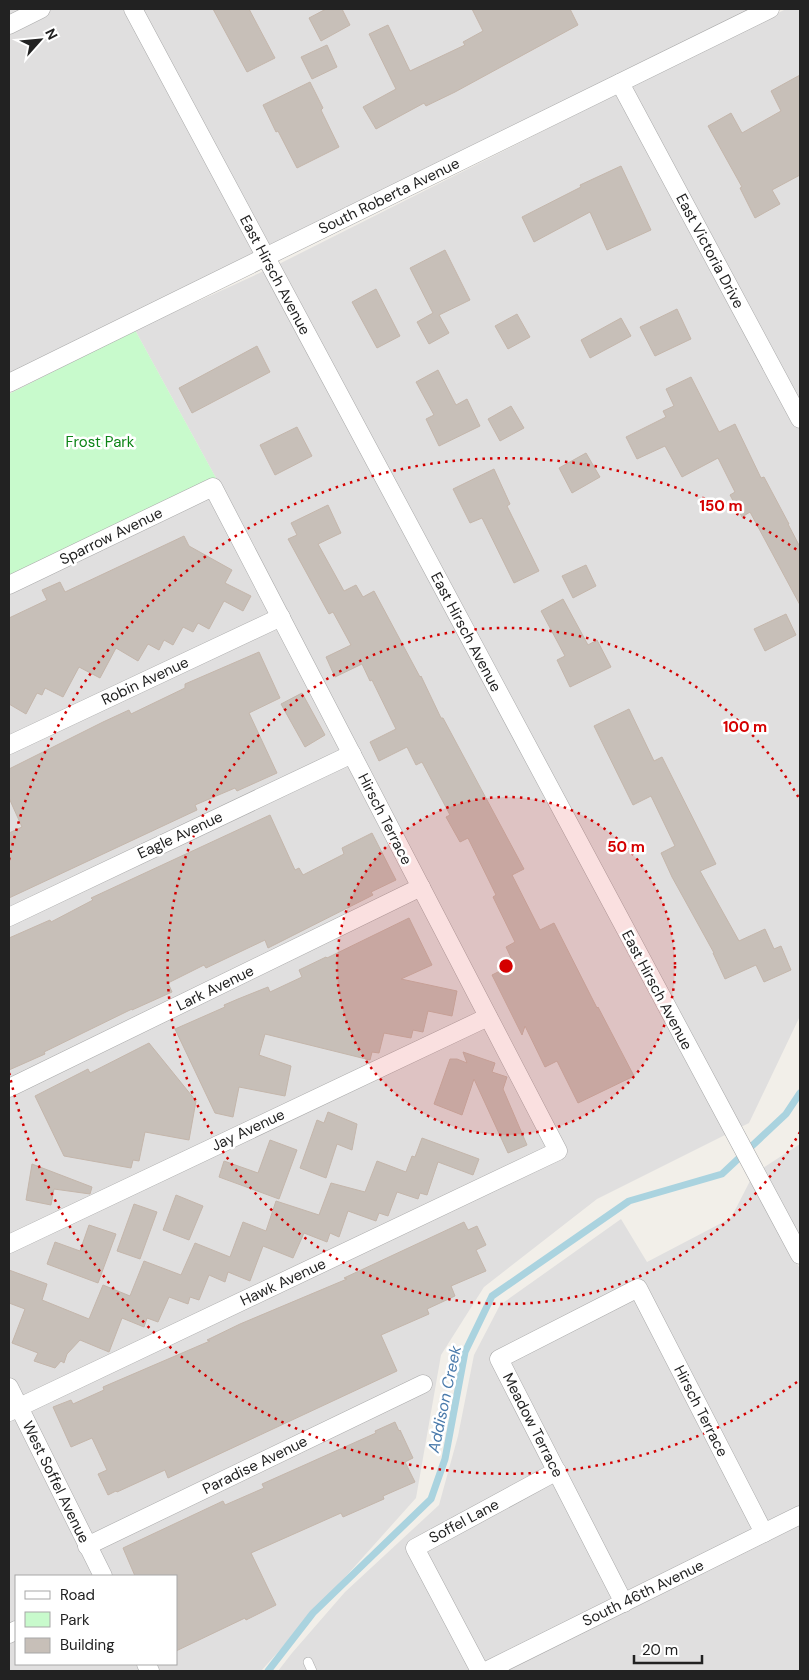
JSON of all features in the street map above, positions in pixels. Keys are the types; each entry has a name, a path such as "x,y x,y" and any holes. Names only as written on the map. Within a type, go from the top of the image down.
{"street":[{"path":"9,25 41,9"},
{"name":"East Hirsch Avenue","path":"133,9 800,1255"},
{"name":"South Roberta Avenue","path":"9,383 770,9"},
{"name":"East Victoria Drive","path":"620,83 800,419"},
{"name":"Sparrow Avenue","path":"9,585 213,487"},
{"name":"Hirsch Terrace","path":"213,487 558,1151"},
{"name":"Robin Avenue","path":"9,745 281,617"},
{"name":"Eagle Avenue","path":"9,917 352,754"},
{"name":"Lark Avenue","path":"9,1088 421,887"},
{"name":"Jay Avenue","path":"9,1244 488,1017"},
{"name":"Hawk Avenue","path":"14,1410 558,1151"},
{"name":"Hirsch Terrace","path":"638,1288 764,1533"},
{"name":"Meadow Terrace","path":"624,1603 499,1359 638,1288"},
{"name":"Paradise Avenue","path":"87,1546 423,1384"},
{"name":"West Soffel Avenue","path":"9,1387 14,1410 102,1575"},
{"name":"Soffel Lane","path":"480,1671 415,1548 558,1471"},
{"name":"South 46th Avenue","path":"486,1671 800,1515"}],"lane":[{"path":"308,1662 312,1671"}],"shaded area":[{"path":"9,9 770,9 9,383"},
{"path":"786,9 800,9 800,1016 749,1123 597,1199 484,1287 441,1355 416,1498 261,1671 9,1671 9,578 216,478 135,330 275,266"},
{"path":"800,1144 800,1239 763,1168"},
{"path":"751,1179 800,1269 800,1671 278,1671 345,1592 439,1505 458,1436 474,1355 500,1305 621,1219 647,1262 731,1218"}],"green space":[{"name":"Frost Park","path":"135,330 216,478 9,578 9,394"}],"building":[{"path":"213,9 249,9 275,58 247,72"},
{"path":"326,9 342,9 350,25 321,41 309,18"},
{"path":"472,9 570,9 578,25 455,92 426,106 424,103 376,129 363,107 396,89 369,34 388,25 410,71 465,45 463,42 483,31"},
{"path":"327,45 337,67 312,79 301,57"},
{"path":"800,75 800,175 772,190 780,204 755,218 740,188 742,187 708,126 731,113 742,133 781,111 771,91"},
{"path":"310,82 339,147 297,168 263,105"},
{"path":"621,166 651,230 607,250 590,212 534,242 522,217 581,187 580,185"},
{"path":"445,250 470,300 439,315 449,333 429,344 417,322 433,313 410,268"},
{"path":"376,289 400,336 377,348 352,302"},
{"path":"677,309 691,339 655,356 640,327"},
{"path":"517,314 530,337 508,349 495,326"},
{"path":"621,318 631,336 590,358 581,340"},
{"path":"257,346 270,372 192,413 179,388"},
{"path":"438,370 456,405 467,399 480,426 439,446 426,419 434,415 416,382"},
{"path":"691,377 719,432 735,424 761,478 764,477 800,547 800,605 750,512 742,517 730,495 735,492 718,458 682,477 665,446 637,459 626,437 666,417 663,411 674,406 666,389"},
{"path":"511,406 524,428 500,441 488,419"},
{"path":"297,427 312,456 275,475 260,445"},
{"path":"586,453 600,477 572,493 559,468"},
{"path":"494,469 510,504 507,506 539,571 514,583 482,518 470,523 453,489"},
{"path":"328,505 341,533 318,544 344,591 356,585 363,597 374,591 524,869 512,875 540,930 554,923 634,1076 578,1103 557,1061 545,1067 525,1026 522,1035 492,975 514,964 506,947 515,942 493,897 496,895 468,838 460,842 446,817 450,815 422,762 416,765 407,747 379,761 370,742 396,729 362,664 335,677 326,657 351,645 333,612 329,614 288,539 297,535 291,523"},
{"path":"184,536 189,546 232,570 225,583 251,596 243,611 224,601 209,629 198,623 193,632 183,627 173,645 164,640 159,650 148,644 138,661 116,648 100,678 79,667 63,697 45,688 42,695 37,693 26,714 9,704 9,618 47,600 42,590 60,582 65,592"},
{"path":"586,565 596,586 573,598 562,576"},
{"path":"563,599 588,645 597,640 611,667 570,687 557,660 565,656 541,611"},
{"path":"786,614 796,635 765,651 754,629"},
{"path":"259,652 280,698 249,713 277,773 237,791 235,788 195,805 197,810 9,898 9,833 22,827 9,798 9,769 103,722 129,710 131,714 185,688 185,684"},
{"path":"302,693 325,735 305,747 281,704"},
{"path":"629,709 654,761 662,757 716,864 700,871 739,941 765,929 774,949 781,946 791,970 764,982 756,965 725,979 714,953 672,877 661,853 675,846 651,796 633,805 594,726"},
{"path":"270,815 295,870 299,868 303,875 344,854 342,848 372,833 396,880 371,892 373,895 268,948 265,940 206,968 204,965 168,983 172,992 132,1009 44,1052 45,1054 9,1070 9,938 50,920 51,922 93,900 91,898"},
{"path":"409,918 432,965 401,979 457,991 452,1016 428,1011 423,1032 413,1030 411,1038 384,1033 379,1053 372,1052 370,1060 265,1034 259,1055 291,1066 285,1096 239,1087 233,1117 215,1113 175,1029 225,1007 224,1005 238,999 268,987 270,992 302,977 299,970"},
{"path":"149,1043 196,1101 189,1140 145,1132 139,1161 133,1160 131,1168 64,1156 35,1096 88,1069 90,1073"},
{"path":"463,1052 495,1063 492,1072 507,1077 503,1089 527,1145 508,1153 474,1079 462,1115 434,1104 450,1059 457,1059 467,1063"},
{"path":"328,1112 357,1124 352,1150 337,1144 326,1178 300,1168 317,1120 324,1123"},
{"path":"422,1138 479,1159 473,1175 438,1162 427,1195 420,1193 418,1199 397,1192 388,1216 379,1213 376,1221 348,1211 339,1237 330,1233 327,1242 304,1233 293,1258 263,1246 250,1281 228,1272 225,1282 209,1275 199,1300 190,1297 188,1304 169,1297 158,1322 147,1318 144,1327 122,1318 109,1352 80,1340 67,1354 64,1363 61,1361 55,1368 34,1361 38,1353 12,1343 25,1309 9,1303 9,1270 47,1284 42,1300 89,1319 103,1285 130,1296 144,1261 181,1275 195,1243 230,1257 243,1222 266,1231 276,1201 319,1215 331,1183 365,1192 377,1161 406,1172 412,1156 415,1157"},
{"path":"270,1140 297,1150 279,1199 219,1177 224,1161 258,1173"},
{"path":"32,1164 92,1187 90,1194 54,1189 51,1205 26,1200"},
{"path":"176,1195 203,1206 189,1240 163,1230"},
{"path":"134,1204 157,1212 140,1259 117,1251"},
{"path":"464,1222 468,1230 477,1226 486,1245 476,1250 486,1271 451,1286 455,1296 427,1309 429,1314 381,1335 397,1371 168,1478 165,1470 108,1495 98,1474 107,1470 92,1438 71,1447 53,1407 71,1400 73,1404 104,1390 103,1387 210,1341 207,1340 240,1324 347,1279 344,1278"},
{"path":"89,1225 116,1234 98,1283 47,1264 55,1242 80,1251"},
{"path":"395,1422 413,1458 405,1462 415,1482 383,1496 384,1499 343,1517 341,1513 251,1553 276,1605 178,1650 178,1575 135,1575 123,1548 223,1501 225,1505 264,1488 262,1484 376,1433 375,1431"}],"waterway":[{"name":"Addison Creek","path":"268,1671 313,1613 431,1499 445,1459 465,1352 492,1296 629,1201 722,1174 786,1114 800,1093"}]}
